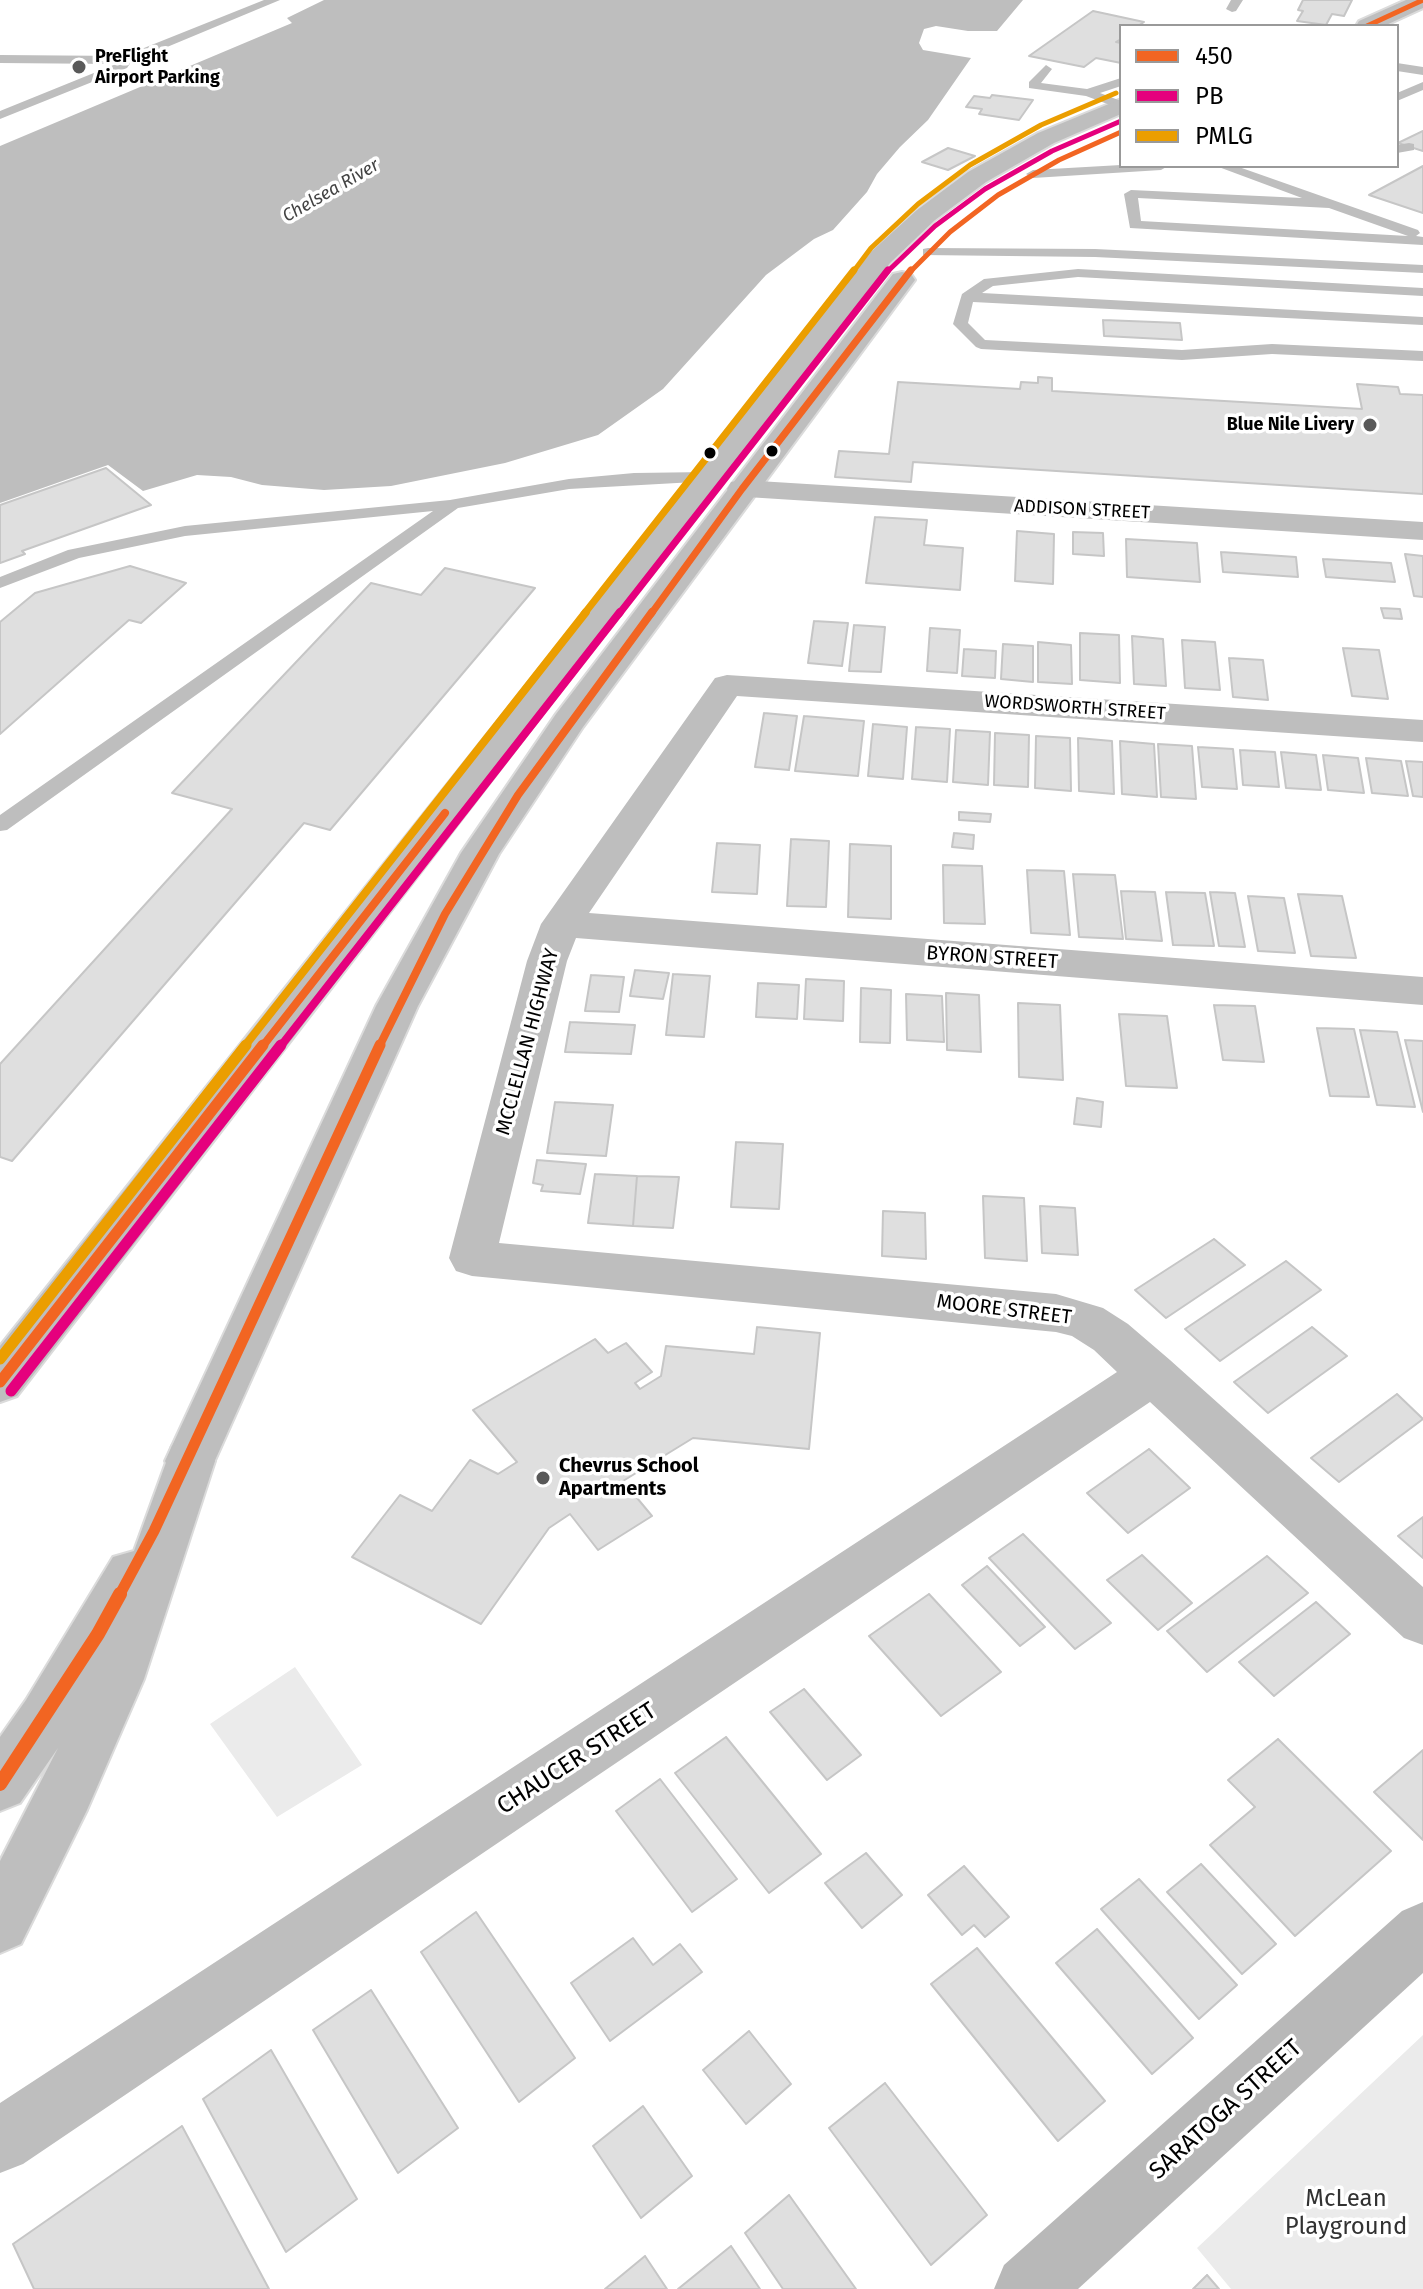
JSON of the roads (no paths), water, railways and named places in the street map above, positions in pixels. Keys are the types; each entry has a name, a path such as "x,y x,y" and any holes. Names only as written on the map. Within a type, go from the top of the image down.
{"main road":[{"path":"1371,24 1423,0"},
{"path":"0,1784 98,1634 190,1461 369,1066 445,914 506,813 725,483 873,266 907,231 945,199 999,164 1046,138 1119,107"},
{"path":"0,1382 725,483 894,289 928,252 973,213 1033,174 1119,133"},
{"name":"ADDISON STREET","path":"725,483 1423,531"},
{"name":"WORDSWORTH STREET","path":"727,685 1423,731"},
{"name":"MCCLELLAN HIGHWAY","path":"472,1258 547,961 561,924 727,685"},
{"name":"BYRON STREET","path":"561,924 1423,991"},
{"name":"MOORE STREET","path":"472,1258 1056,1313 1086,1321 1111,1337 1153,1374 1423,1621"},
{"name":"CHAUCER STREET","path":"0,2141 1153,1374"},
{"path":"0,1923 67,1791 117,1679 190,1461"},
{"name":"SARATOGA STREET","path":"1028,2289 1423,1932"}],"lane":[{"path":"0,59 126,60 274,0"},
{"path":"0,115 123,65 126,60"},
{"path":"1399,67 1423,71"},
{"path":"1046,69 1033,85 1088,93 1119,105"},
{"path":"1088,93 1119,83"},
{"path":"1399,96 1423,86"},
{"path":"1033,174 1129,168"},
{"path":"1229,168 1423,239"},
{"path":"1332,204 1131,194 1135,225 1423,239"},
{"path":"928,252 1103,254 1423,269"},
{"path":"1423,292 1078,273 989,282 967,297 960,324 981,344 1182,355 1272,349 1423,356"},
{"path":"967,297 1423,321"},
{"path":"0,583 74,554 185,531 353,516 453,504 569,484 634,478 725,483"},
{"path":"0,825 453,504"}],"water":[{"name":"Chelsea River","path":"324,0 1023,0 997,31 936,26 924,29 919,43 923,50 971,58 928,120 900,147 877,174 867,192 833,230 814,239 766,275 663,389 598,435 505,463 391,486 324,490 197,475 143,491 108,465 0,503 0,146 292,23 287,18"}],"place":[{"name":"PreFlight Airport Parking","path":"79,67"},
{"name":"Blue Nile Livery","path":"1370,425"},
{"name":"Chevrus School Apartments","path":"543,1478"}],"park label":[{"name":"McLean Playground","path":"1346,2213"}]}
